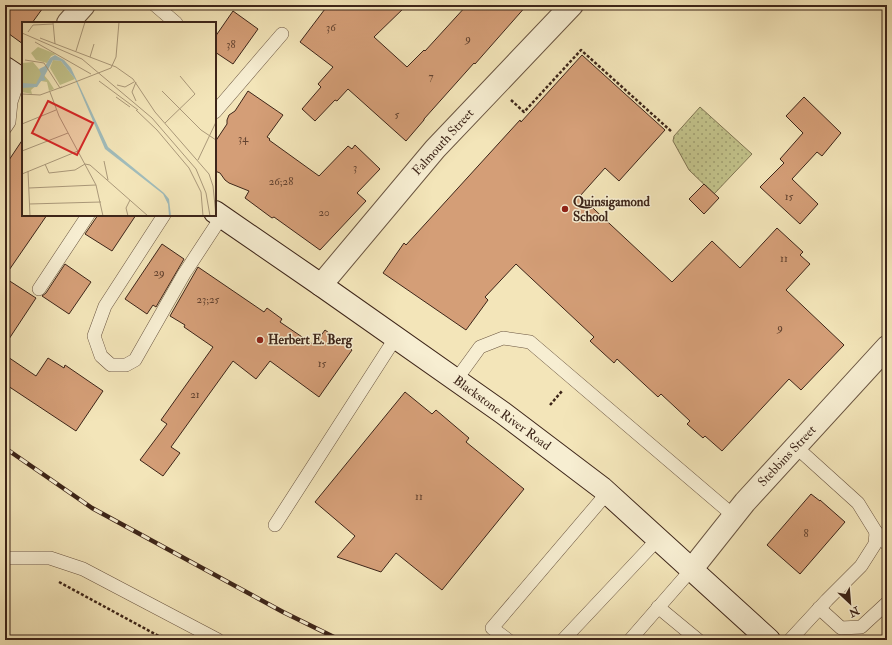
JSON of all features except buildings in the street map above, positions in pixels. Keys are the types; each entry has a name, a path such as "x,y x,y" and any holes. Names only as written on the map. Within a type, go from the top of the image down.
{"street":[{"path":"69,22 84,5"},
{"name":"Falmouth Street","path":"321,285 435,149 572,5"},
{"name":"Blackstone River Road","path":"218,214 503,413 608,492 691,570 769,640"},
{"name":"Stebbins Street","path":"691,570 746,502 887,347"}],"lane":[{"path":"155,5 175,22"},
{"path":"216,111 282,34"},
{"path":"5,128 9,122 11,102 18,75"},
{"path":"163,216 105,306 94,336 102,356 111,365 126,365 135,360 218,214"},
{"path":"38,290 87,216"},
{"path":"275,525 396,337"},
{"path":"456,380 480,347 503,338 530,342 734,516"},
{"path":"796,447 858,503 876,532 887,544"},
{"path":"508,640 492,628 608,492"},
{"path":"790,640 861,566 875,544 876,532"},
{"path":"563,640 658,539"},
{"path":"5,558 50,558 83,569 218,640"},
{"path":"630,640 691,570"},
{"path":"823,604 841,628 861,627 887,603"},
{"path":"658,607 698,640"}],"path":[{"path":"509,99 524,112 581,50 672,132"},
{"path":"55,580 166,640"}],"green space":[{"path":"700,107 752,154 714,194 689,170 673,141 674,136"}],"railway":[{"path":"5,448 92,508 283,612 340,640"}],"place":[{"name":"Quinsigamond School","path":"565,209"},
{"name":"Herbert E. Berg","path":"260,340"}]}
